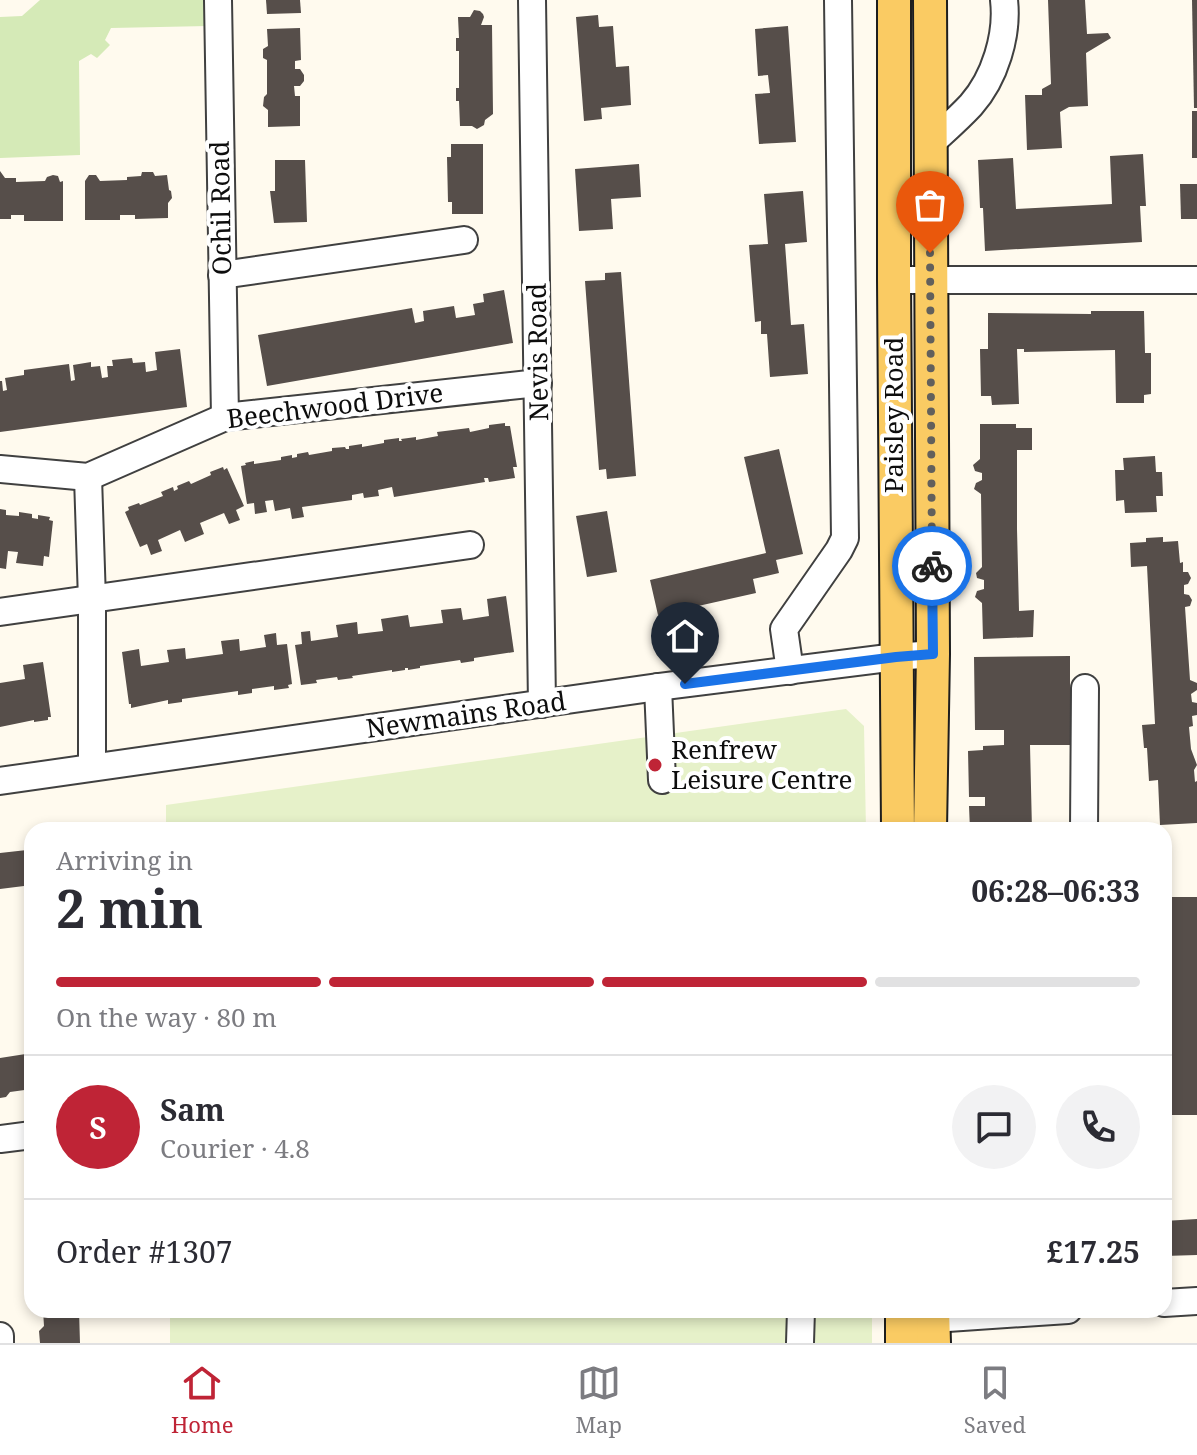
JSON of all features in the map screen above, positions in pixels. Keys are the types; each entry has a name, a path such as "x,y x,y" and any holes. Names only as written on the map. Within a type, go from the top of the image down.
{"main road":[{"name":"Paisley Road","path":"894,0 898,822"},
{"name":"Paisley Road","path":"930,0 933,654 930,822"},
{"path":"902,1318 902,1343"}],"street":[{"name":"Ochil Road","path":"218,0 225,417"},
{"name":"Nevis Road","path":"532,0 542,704"},
{"name":"Paisley Road","path":"790,671 784,629 845,538 838,0"},
{"path":"930,144 973,103 989,77 1002,39 1004,0"},
{"path":"222,275 464,240"},
{"path":"894,280 1197,280"},
{"name":"Beechwood Drive","path":"0,469 88,477 225,417 538,383"},
{"path":"88,477 92,767"},
{"path":"0,612 470,545"},
{"name":"Newmains Road","path":"0,781 658,687 933,654"},
{"path":"658,687 662,780"},
{"path":"1084,822 1085,688"},
{"path":"0,1139 24,1136"},
{"path":"1172,1303 1197,1301"},
{"path":"800,1343 801,1318"},
{"path":"912,1343 925,1324 991,1318"},
{"path":"0,1336 0,1343"}],"green space":[{"path":"40,0 208,0 208,26 111,28 105,40 110,45 97,58 91,54 79,61 80,155 0,158 0,17 22,16"},
{"name":"Renfrew Leisure Centre","path":"846,709 864,726 866,822 166,822 166,805"},
{"path":"170,1318 872,1318 872,1343 170,1343"}],"building":[{"path":"266,0 300,0 301,13 267,14"},
{"path":"1048,0 1085,0 1087,34 1108,33 1111,38 1086,53 1088,106 1069,107 1060,112 1062,148 1027,150 1025,95 1042,95 1042,89 1051,84"},
{"path":"1192,0 1197,0 1197,108 1194,108"},
{"path":"474,10 483,14 481,25 492,25 493,114 477,129 460,126 459,101 456,101 456,88 459,88 459,51 456,51 458,17 470,17"},
{"path":"598,15 599,27 613,26 616,67 629,66 631,105 601,108 602,119 584,121 576,17"},
{"path":"788,26 796,142 759,144 755,94 770,93 768,75 758,76 755,29"},
{"path":"300,28 301,60 295,61 295,69 300,69 304,81 300,86 294,86 295,96 300,96 300,126 268,127 268,110 263,106 267,94 267,60 263,58 263,49 268,46 267,29"},
{"path":"1192,111 1197,111 1197,158 1192,158"},
{"path":"451,144 483,144 483,214 452,214 452,202 448,202 447,157 451,157"},
{"path":"1143,154 1146,206 1140,206 1142,242 985,251 978,160 1013,158 1016,209 1112,204 1110,156"},
{"path":"275,160 305,160 307,222 274,223 270,191 275,191"},
{"path":"639,164 641,197 611,199 613,229 579,231 575,169"},
{"path":"0,171 5,178 16,178 16,182 45,181 47,177 58,176 60,182 63,181 63,221 24,221 24,215 0,219"},
{"path":"142,172 153,172 155,176 167,175 172,198 168,203 168,218 135,219 135,215 120,215 120,220 85,220 85,181 89,175 96,175 100,181 127,180 127,177 141,176"},
{"path":"1180,184 1197,184 1197,219 1181,219"},
{"path":"803,191 807,242 785,244 791,325 804,324 808,374 770,377 767,334 761,334 761,321 755,322 749,245 768,244 764,194"},
{"path":"621,272 636,476 607,479 606,469 599,470 585,281 605,280 605,273"},
{"path":"504,290 513,343 267,386 258,335 412,308 415,323 424,321 423,311 454,306 456,318 475,315 473,304 484,302 483,294"},
{"path":"1091,311 1144,311 1145,353 1151,353 1151,394 1144,395 1144,403 1116,403 1115,350 1024,352 1024,349 1017,349 1019,404 992,405 991,396 981,396 980,349 988,349 988,313 1091,314"},
{"path":"180,349 187,407 0,432 0,381 3,391 7,390 5,378 24,375 24,370 69,364 71,381 75,380 73,365 91,362 91,367 100,366 102,378 108,377 107,366 113,366 112,360 132,358 133,363 145,362 146,372 157,370 155,352"},
{"path":"505,423 505,426 510,426 517,467 513,467 515,478 489,482 488,478 484,478 485,482 394,497 392,487 378,490 379,496 364,498 363,493 352,495 352,500 302,507 304,517 292,519 290,508 275,511 273,500 265,501 267,512 255,514 254,503 247,504 241,466 245,463 281,460 281,457 292,455 292,458 308,452 309,455 332,451 332,448 349,449 349,446 362,444 362,447 384,443 384,440 399,438 402,441 416,437 416,440 438,436 437,432 469,428 470,432"},
{"path":"980,424 1016,424 1016,428 1032,428 1032,450 1017,450 1017,529 1019,611 1034,610 1033,637 983,639 982,603 975,597 977,591 984,589 984,580 977,578 976,573 982,567 981,494 974,489 976,483 982,480 982,473 975,471 973,465 980,459"},
{"path":"779,449 803,554 776,560 779,573 753,579 756,593 658,615 650,580 766,553 744,457"},
{"path":"1155,456 1156,472 1162,472 1163,496 1156,496 1157,512 1125,513 1124,500 1116,501 1115,470 1124,470 1123,458"},
{"path":"223,467 224,470 227,468 244,506 236,510 240,520 229,524 224,513 200,523 204,534 185,542 180,530 158,540 162,551 151,555 147,544 140,547 125,512 129,510 128,507 163,496 161,492 173,487 174,491 178,489 177,486 189,481 191,484"},
{"path":"0,509 6,510 6,515 19,516 19,512 32,514 32,518 38,519 38,515 50,517 49,520 53,521 49,557 44,556 43,566 16,563 18,552 8,551 6,569 0,568"},
{"path":"607,511 617,572 587,577 576,516"},
{"path":"1163,537 1163,542 1178,541 1183,572 1188,572 1191,578 1184,585 1184,594 1192,600 1190,606 1185,607 1190,680 1197,683 1197,690 1191,694 1192,702 1197,703 1197,715 1192,716 1193,726 1189,727 1191,749 1197,765 1194,770 1197,823 1160,822 1158,780 1149,781 1142,725 1155,724 1147,566 1131,567 1130,543 1146,542 1146,538"},
{"path":"506,596 514,652 474,658 474,661 461,663 460,660 338,680 337,677 301,685 295,645 302,644 301,632 310,631 311,641 338,637 336,625 357,622 358,634 383,631 381,619 408,615 410,627 443,623 441,610 461,608 463,620 489,616 487,599"},
{"path":"276,633 277,645 287,644 292,684 288,685 289,688 274,690 274,686 252,689 252,693 238,695 238,691 131,708 129,704 122,652 139,649 141,666 169,662 167,650 185,648 186,659 223,654 221,641 239,639 240,651 266,647 264,635"},
{"path":"1070,656 1070,745 1030,745 1032,822 970,822 969,806 985,806 985,797 969,797 968,751 983,750 983,746 1004,745 1004,730 975,730 974,657"},
{"path":"43,662 51,717 0,727 0,683 25,679 23,665"},
{"path":"24,850 24,886 0,889 0,853"},
{"path":"1172,897 1197,897 1197,1115 1172,1115"},
{"path":"24,1054 24,1090 10,1092 0,1098 0,1058"},
{"path":"1197,1219 1197,1255 1172,1256 1172,1221"},
{"path":"44,1318 79,1318 80,1343 40,1343 39,1331 44,1326"}],"way so far":[{"path":"930,253 932,566"}],"place":[{"name":"Renfrew Leisure Centre","path":"655,765"}],"route":[{"path":"685,684 933,654 932,566"}]}
